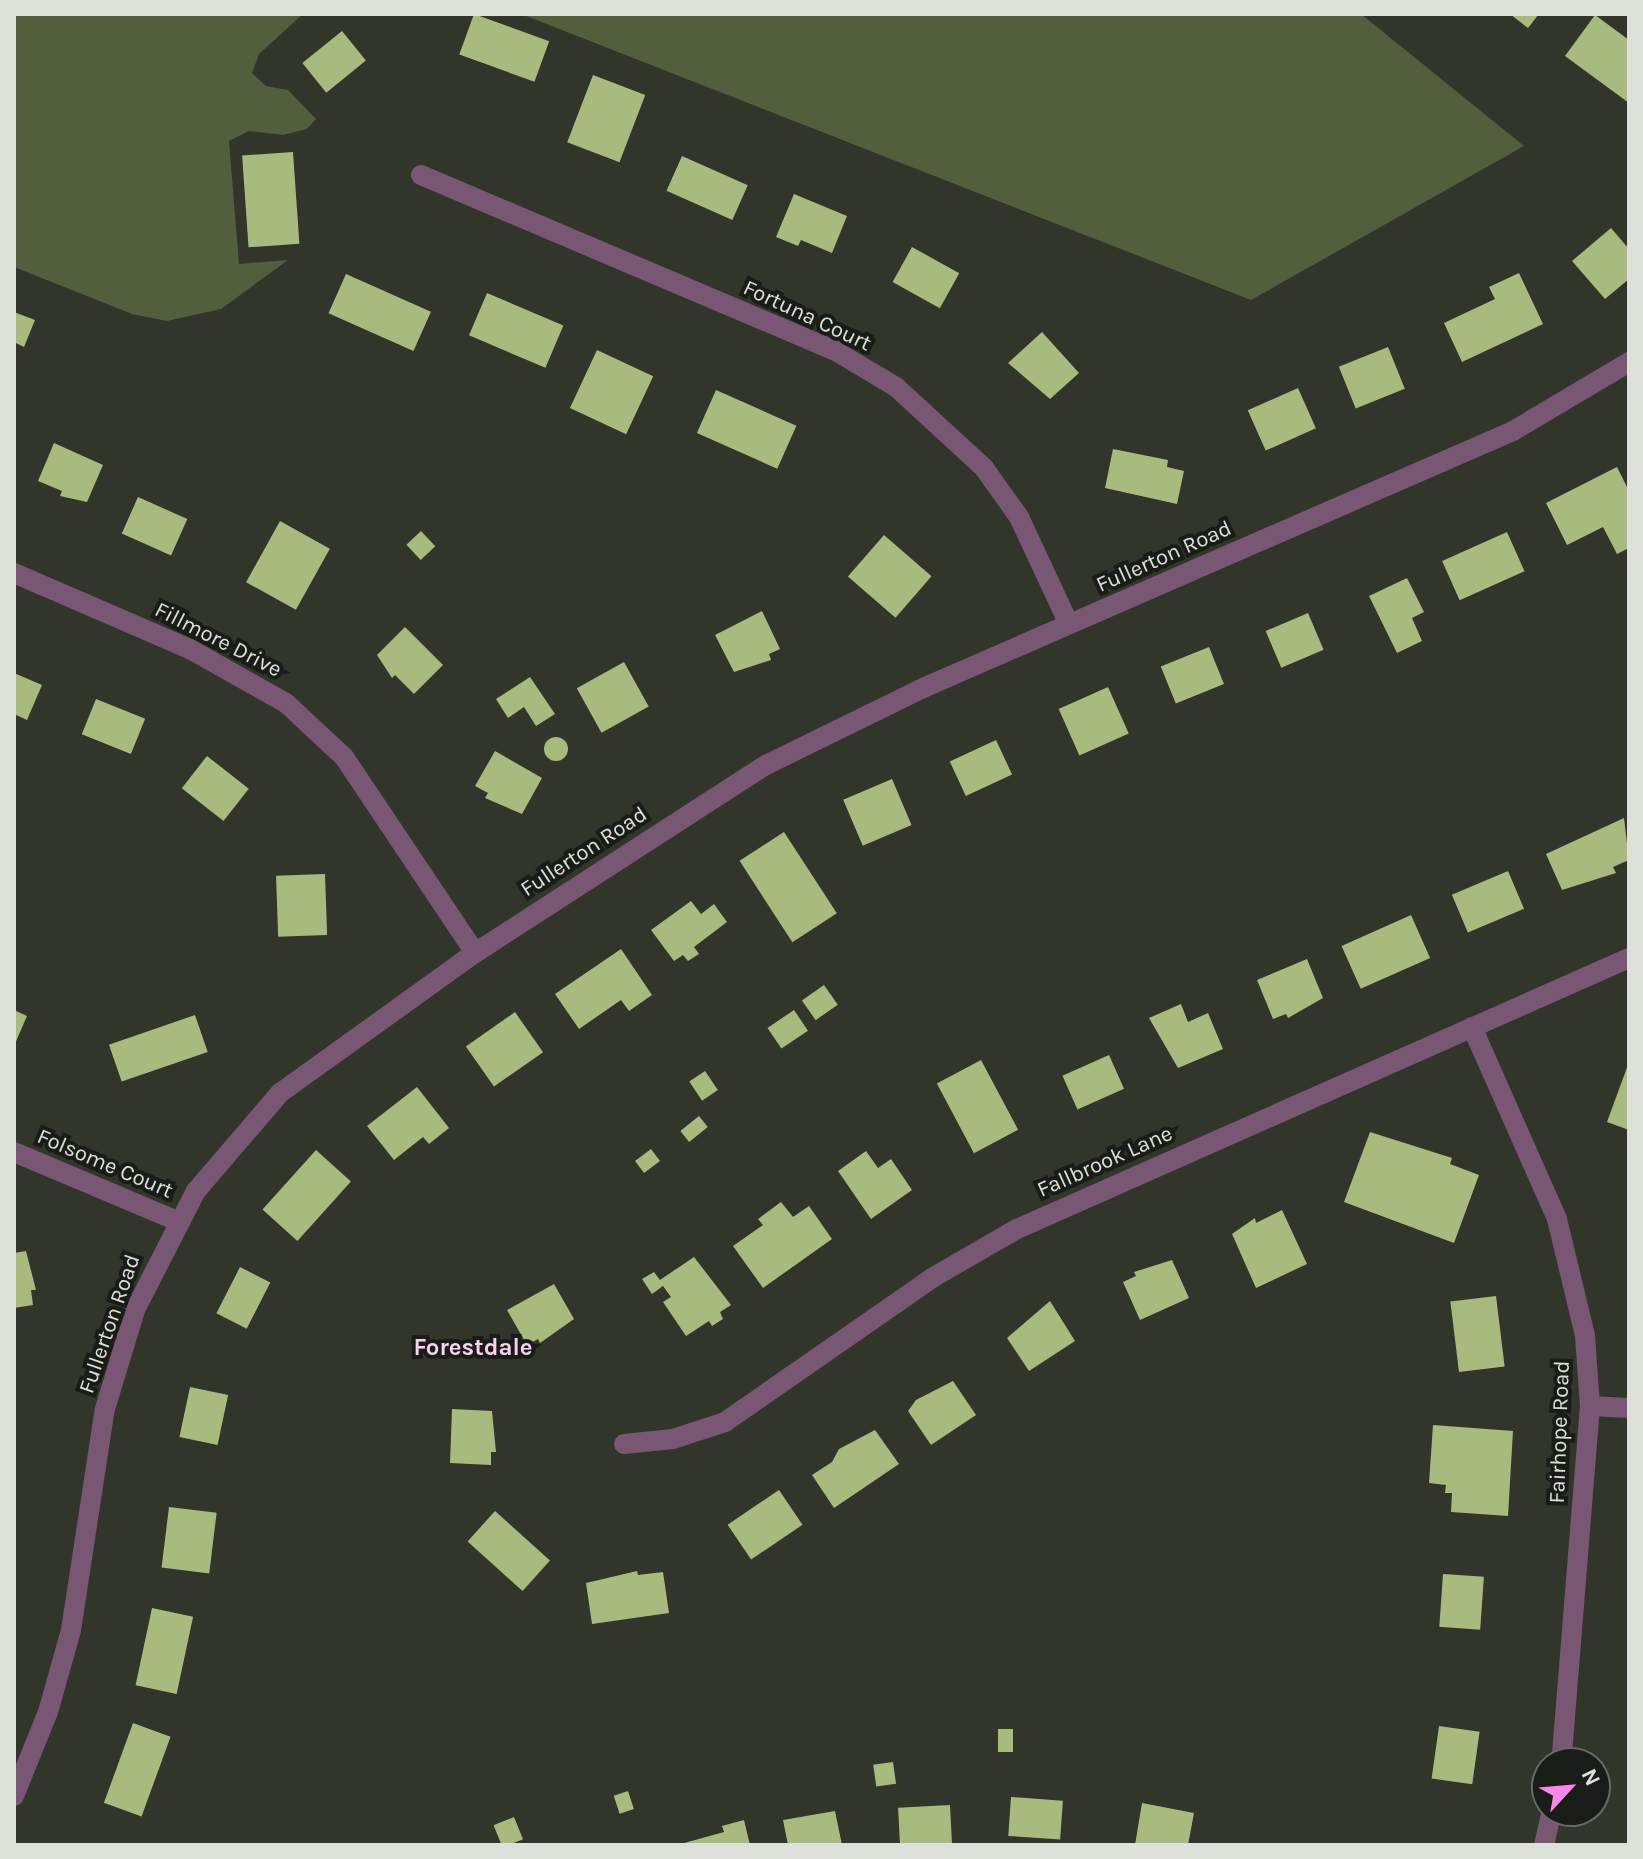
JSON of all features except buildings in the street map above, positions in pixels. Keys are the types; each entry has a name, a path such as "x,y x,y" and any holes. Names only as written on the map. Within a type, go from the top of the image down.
{"street":[{"name":"Fortuna Court","path":"421,175 834,350 896,387 984,468 1019,517 1069,624"},
{"name":"Fullerton Road","path":"14,1796 48,1712 71,1630 97,1449 115,1371 147,1281 177,1221 217,1163 280,1093 475,953 766,765 923,688 1513,431 1629,362"},
{"name":"Fillmore Drive","path":"14,573 190,649 286,703 344,757 475,953"},
{"name":"Fallbrook Lane","path":"624,1444 673,1439 725,1422 932,1278 1017,1229 1629,958"},
{"name":"Fairhope Road","path":"1472,1027 1557,1219 1580,1302 1590,1406 1562,1747"},
{"name":"Folsome Court","path":"14,1152 177,1221"},
{"path":"1590,1406 1629,1408"}],"green space":[{"path":"14,14 303,14 259,54 252,73 266,86 288,90 316,119 307,129 283,135 249,131 229,141 239,264 288,260 221,309 167,321 132,314 14,267"},
{"path":"521,14 1361,14 1524,146 1251,300"}],"district":[{"name":"Forestdale","path":"473,1348"}]}
